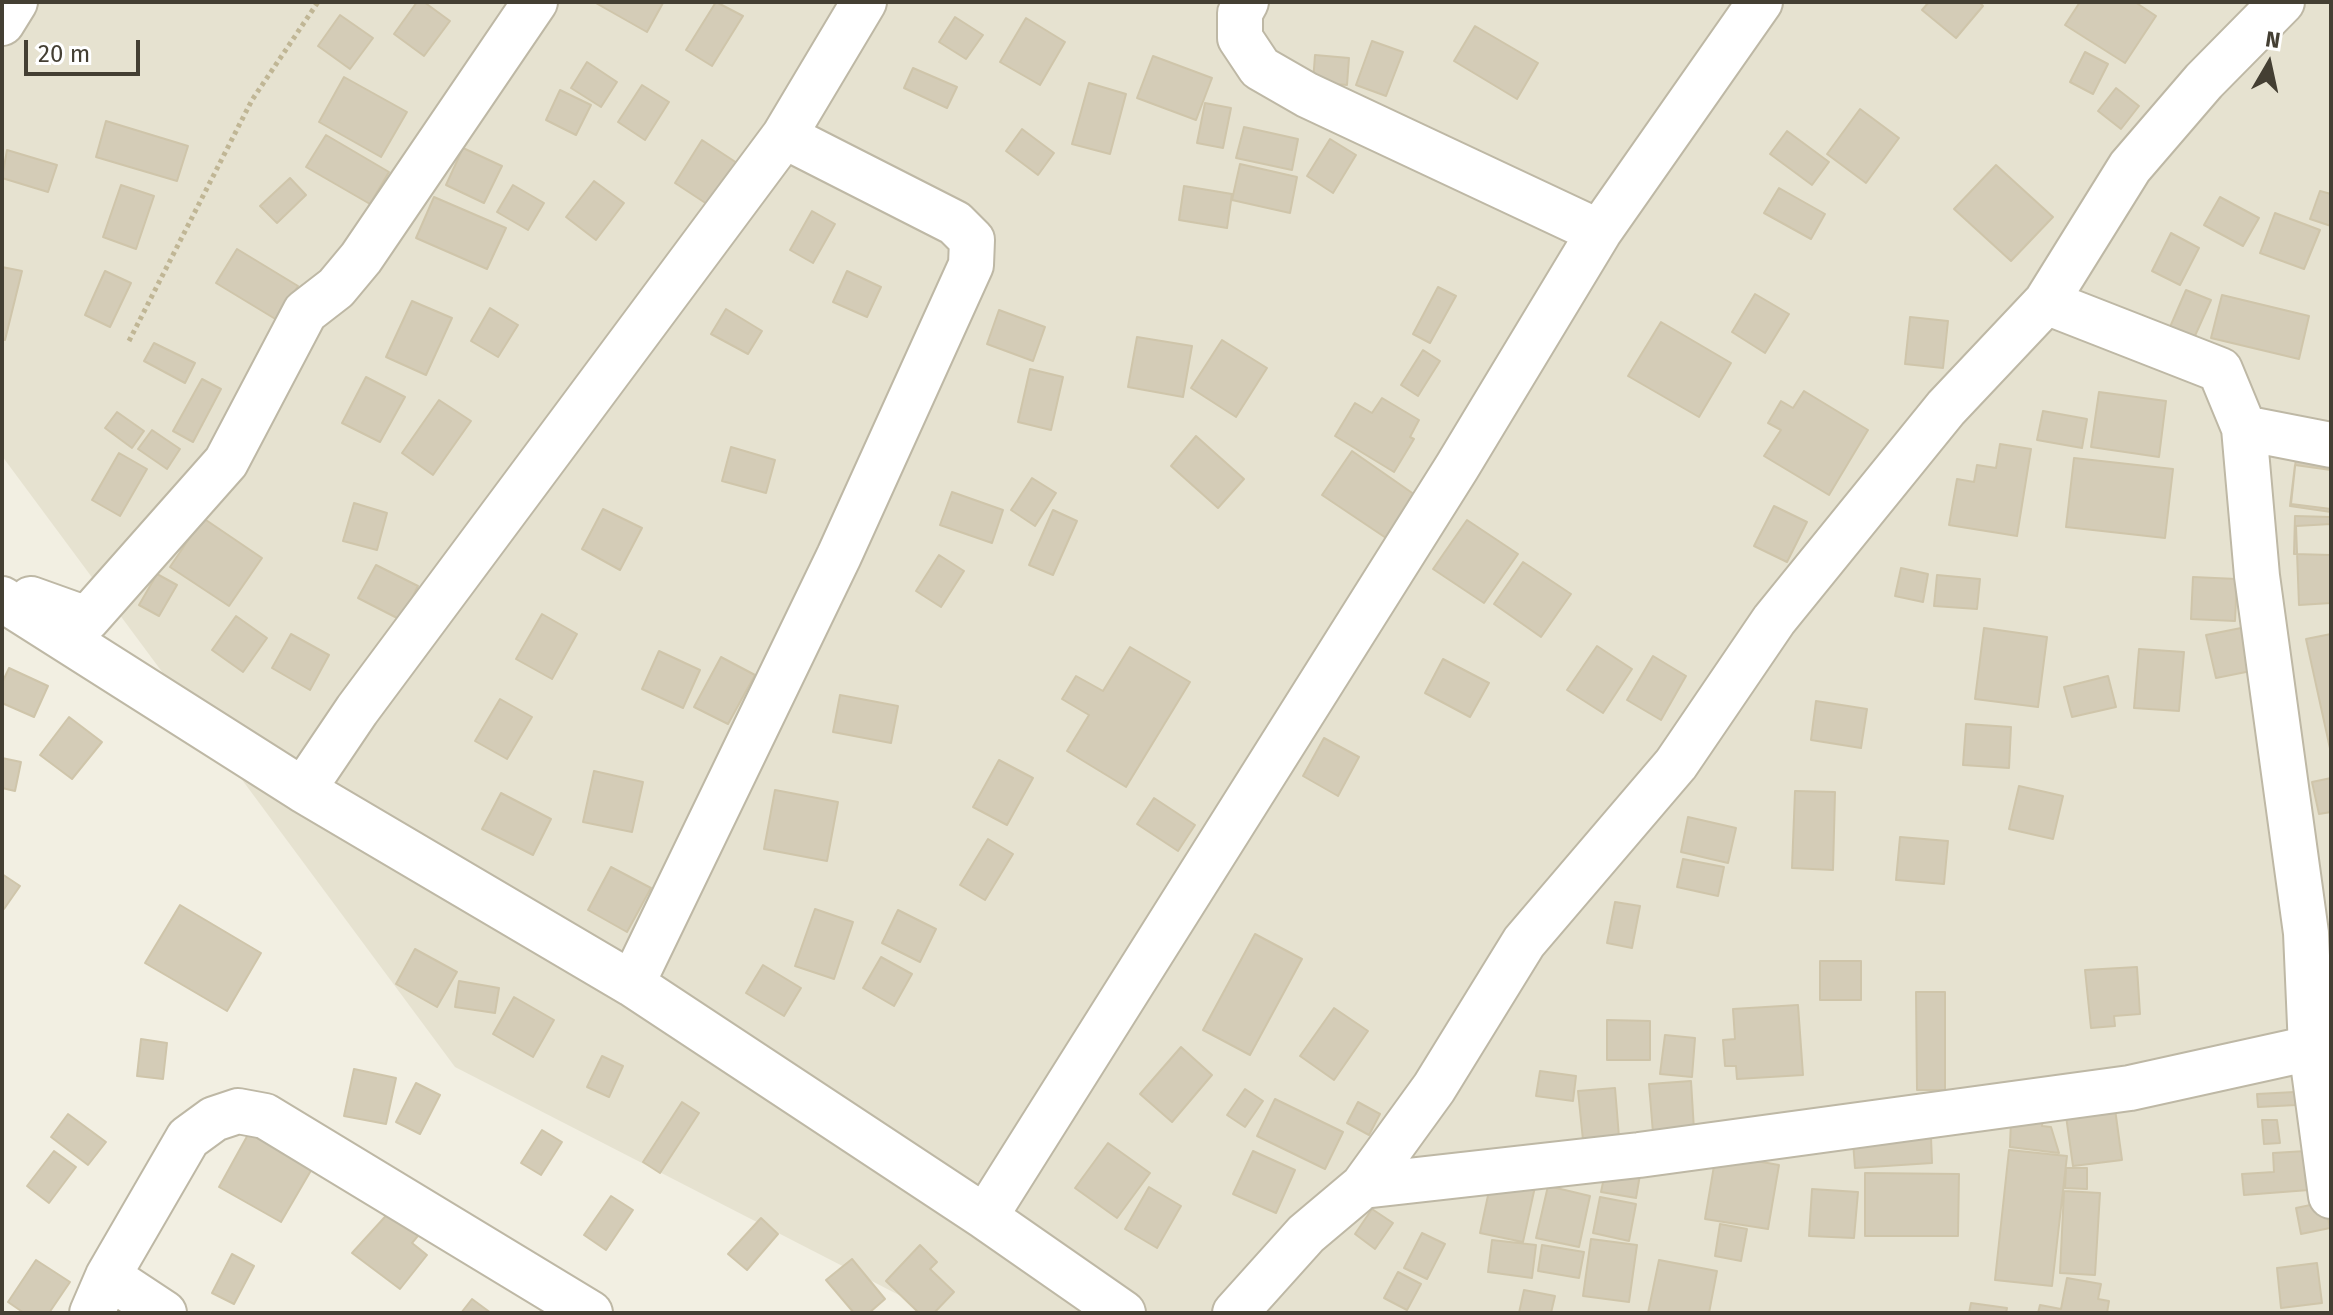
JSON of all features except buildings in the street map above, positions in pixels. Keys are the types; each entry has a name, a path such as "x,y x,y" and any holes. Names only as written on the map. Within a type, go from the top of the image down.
{"street":[{"path":"2,23 15,2"},
{"path":"2,590 87,619 226,462 305,312 336,288 361,258 535,2"},
{"path":"303,790 367,697 784,136 864,2"},
{"path":"1246,2 1240,13 1240,38 1260,68 1307,95 1599,232"},
{"path":"985,1217 1457,467 1599,232 1760,2"},
{"path":"1235,1313 1306,1234 1363,1186 1434,1088 1524,942 1676,764 1774,620 1946,408 2046,302 2130,167 2204,81 2282,2"},
{"path":"632,984 839,556 971,265 972,240 955,223 784,136"},
{"path":"2046,302 2220,370 2244,428 2257,576 2319,935 2311,1048 2331,1196"},
{"path":"2244,428 2331,445"},
{"path":"2,599 303,790 632,984 985,1217 1123,1313"},
{"path":"1363,1186 1639,1155 2130,1088 2311,1048"},
{"path":"164,1313 100,1295 188,1138 214,1119 238,1111 265,1116 590,1313"}],"path":[{"path":"129,341 252,100 318,2"}],"shaded area":[{"path":"2,2 2331,2 2331,1313 934,1313 455,1067 2,456"}]}
